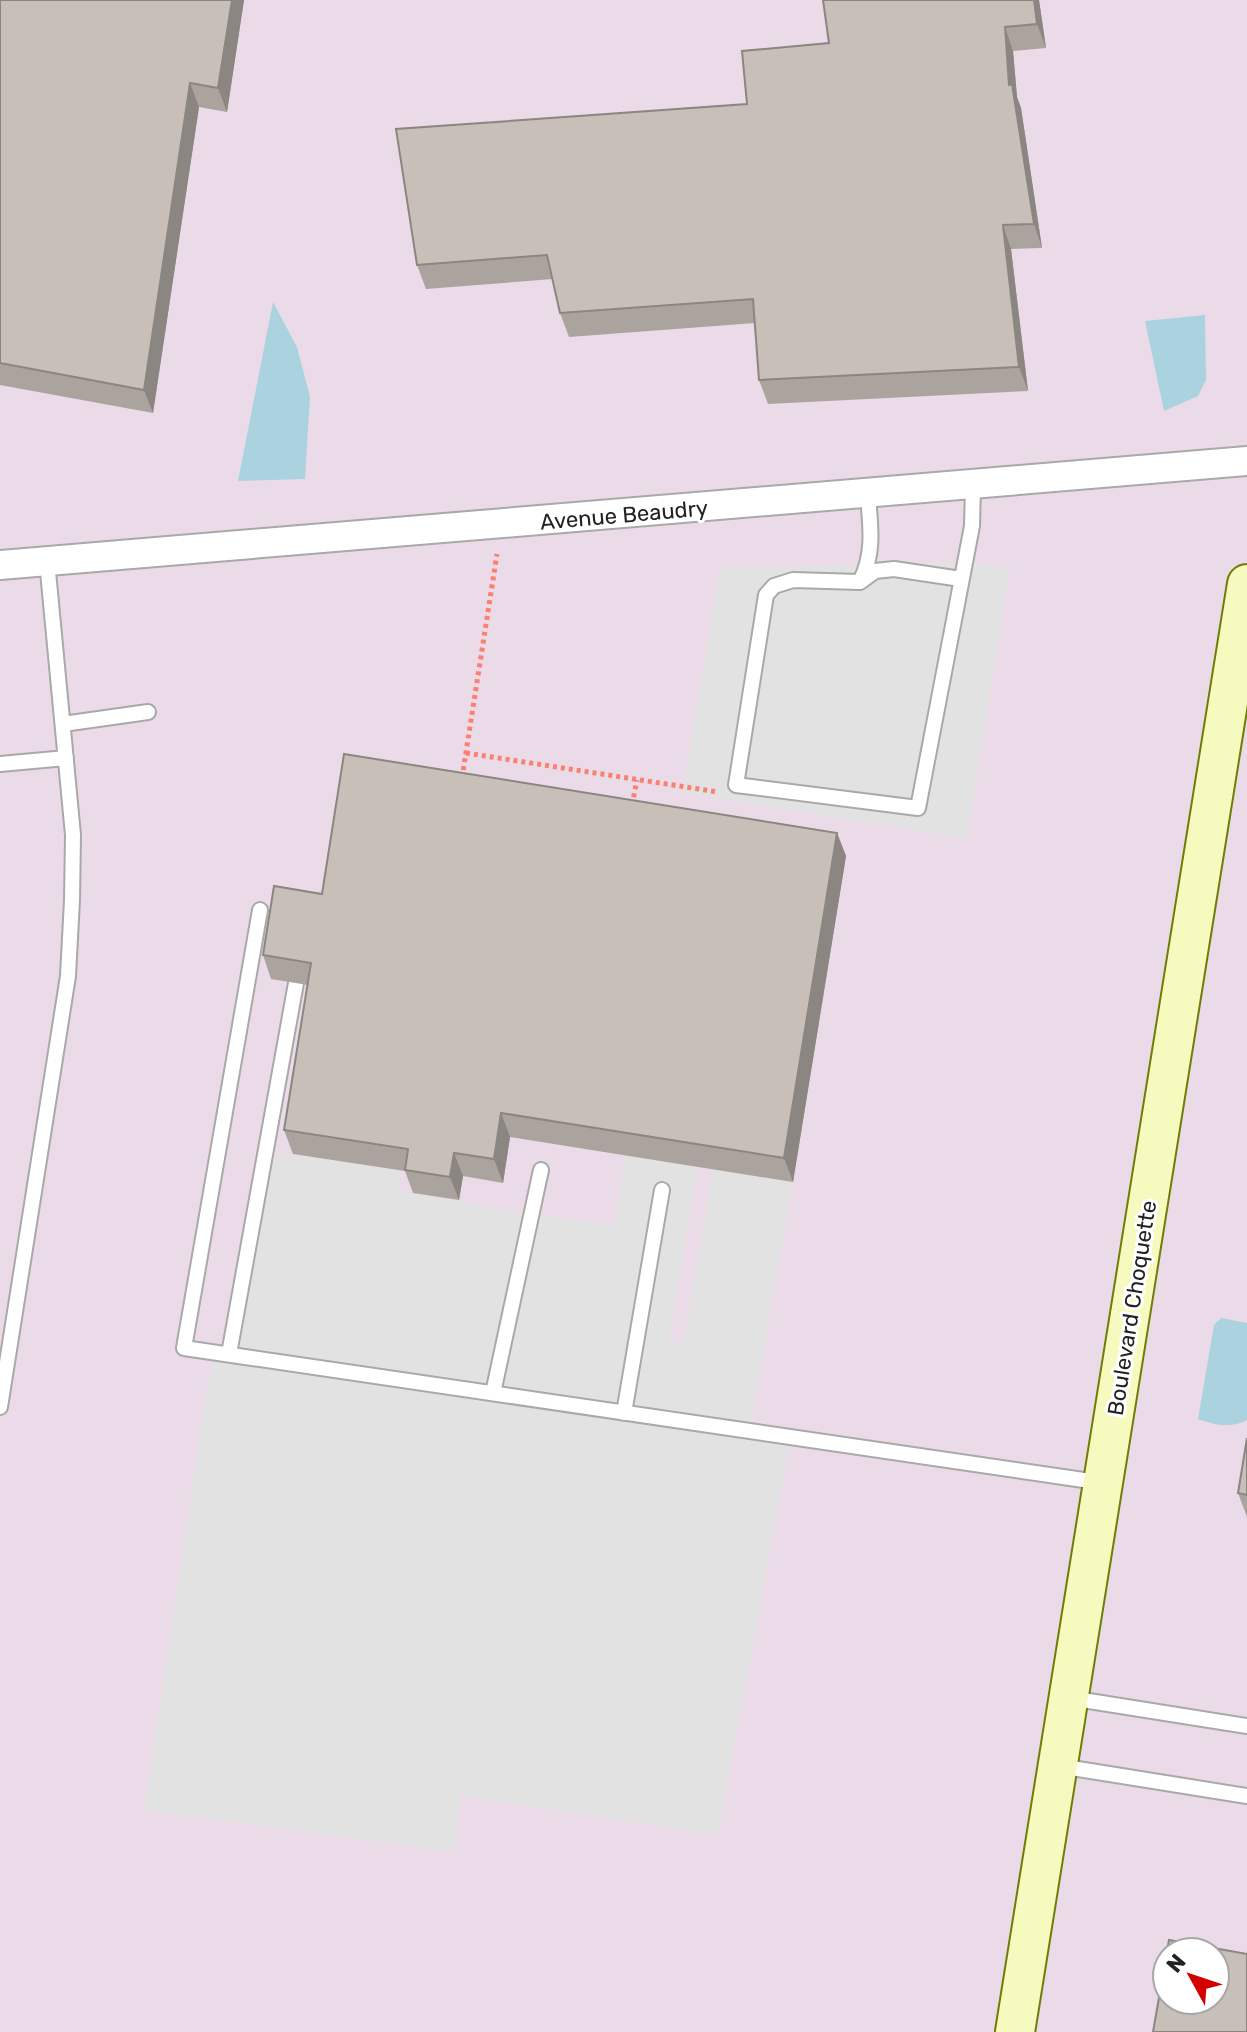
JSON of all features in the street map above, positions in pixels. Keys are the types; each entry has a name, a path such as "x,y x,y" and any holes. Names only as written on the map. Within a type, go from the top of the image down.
{"street":[{"name":"Avenue Beaudry","path":"0,565 1247,461"},
{"name":"Boulevard Choquette","path":"1015,2032 1247,584"}],"lane":[{"path":"961,579 894,569 875,571 860,582 793,580 774,586 766,595 736,785 918,808 972,526 973,486"},
{"path":"860,582 869,564 872,547 868,495"},
{"path":"0,1407 68,976 73,835 47,561"},
{"path":"63,724 148,712"},
{"path":"0,764 66,758"},
{"path":"260,910 184,1348 1104,1483"},
{"path":"229,1354 296,983"},
{"path":"493,1393 541,1170"},
{"path":"624,1413 662,1190"},
{"path":"1069,1698 1247,1726"},
{"path":"1058,1765 1247,1796"}],"path":[{"path":"462,781 497,554"},
{"path":"466,753 716,793"},
{"path":"631,808 637,780"}],"shaded area":[{"path":"0,0 1247,0 1247,2032 0,2032"},
{"path":"964,562 1010,568 967,839 682,792 720,568"},
{"path":"265,1154 293,1154 401,1171 399,1191 614,1225 626,1155 698,1167 669,1340 683,1344 713,1169 793,1182 750,1431 791,1437 718,1835 461,1796 453,1852 144,1810 207,1386 216,1352 228,1354"}],"water":[{"path":"273,302 297,347 310,397 305,479 238,481"},
{"path":"1205,315 1206,380 1198,396 1164,411 1145,321"},
{"path":"1221,1318 1247,1323 1247,1420 1229,1425 1198,1419 1214,1325"}],"building":[{"path":"0,0 232,0 218,88 190,83 144,390 0,363"},
{"path":"823,0 1034,0 1037,24 1005,27 1009,85 1012,84 1034,224 1003,225 1019,367 759,380 753,299 560,313 547,255 417,265 396,129 747,104 742,51 829,43"},
{"path":"344,754 837,833 784,1158 501,1113 494,1159 454,1153 450,1177 405,1170 408,1149 284,1130 311,963 263,955 274,886 322,894"},
{"path":"1247,1438 1247,1495 1238,1493"},
{"path":"1231,1951 1247,1954 1247,2032 1153,2032 1156,2016 1231,2016"}]}
